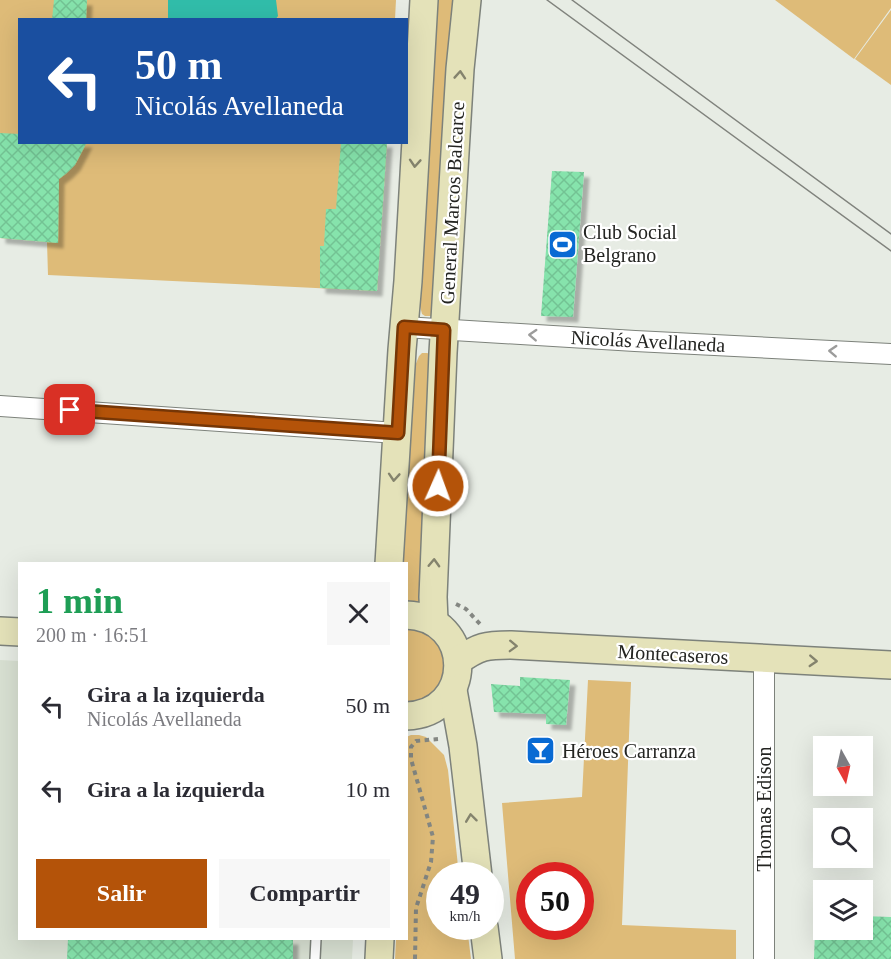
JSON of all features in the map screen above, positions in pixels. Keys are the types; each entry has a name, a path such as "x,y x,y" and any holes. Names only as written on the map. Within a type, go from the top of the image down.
{"main road":[{"name":"General Marcos Balcarce","path":"388,562 422,66 424,0"},
{"name":"General Marcos Balcarce","path":"434,621 433,597 444,330 460,69 467,0"},
{"path":"408,615 434,621 442,628 456,648 458,661 458,673 453,690 440,705 419,715 408,716"},
{"path":"0,631 18,632"},
{"name":"Montecaseros","path":"458,661 489,645 891,665"},
{"path":"453,690 463,747 476,862"},
{"path":"379,959 380,940"},
{"path":"486,940 488,959"}],"street":[{"name":"Nicolás Avellaneda","path":"404,327 891,354"},
{"path":"0,406 398,433"},
{"name":"Thomas Edison","path":"764,659 764,959"}],"lane":[{"path":"315,959 316,940"}],"shaded area":[{"path":"0,0 396,0 395,18 18,18 18,144 387,144 377,291 48,275 47,242 0,238"},
{"path":"438,0 459,0 434,316 425,316 420,306"},
{"path":"775,0 891,0 891,8 854,59"},
{"path":"891,10 891,85 855,59"},
{"path":"422,353 431,354 422,603 408,602 408,562 398,562 415,366"},
{"path":"408,628 426,632 442,649 445,672 434,694 422,701 408,704"},
{"path":"0,660 18,661 18,940 353,940 352,959 0,959"},
{"path":"588,680 631,682 622,925 736,930 736,959 515,959 502,803 582,797"},
{"path":"419,735 426,737 444,755 448,770 458,862 426,862 426,940 469,940 471,959 395,959 396,940 408,940 408,736"}],"water":[{"path":"168,0 276,0 278,16 276,18 168,18"}],"building":[{"path":"54,0 87,0 86,18 52,18"},
{"path":"0,133 18,134 18,144 86,144 75,165 59,179 58,243 0,238"},
{"path":"341,144 387,144 377,291 320,288 320,246 324,246 326,209 336,209"},
{"name":"Club Social Belgrano","path":"552,171 584,172 573,317 541,316"},
{"path":"520,677 570,680 566,725 546,724 546,714 494,712 491,684 520,686"},
{"path":"873,916 891,917 891,959 814,959 815,940 873,940"},
{"path":"68,940 293,940 293,959 67,959"}],"tram line":[{"path":"547,0 891,251"},
{"path":"572,0 891,234"}],"place":[{"name":"Club Social Belgrano","path":"562,244"},
{"name":"Héroes Carranza","path":"541,751"}],"route":[{"path":"70,410 398,433 404,327 444,330 438,486"}]}
